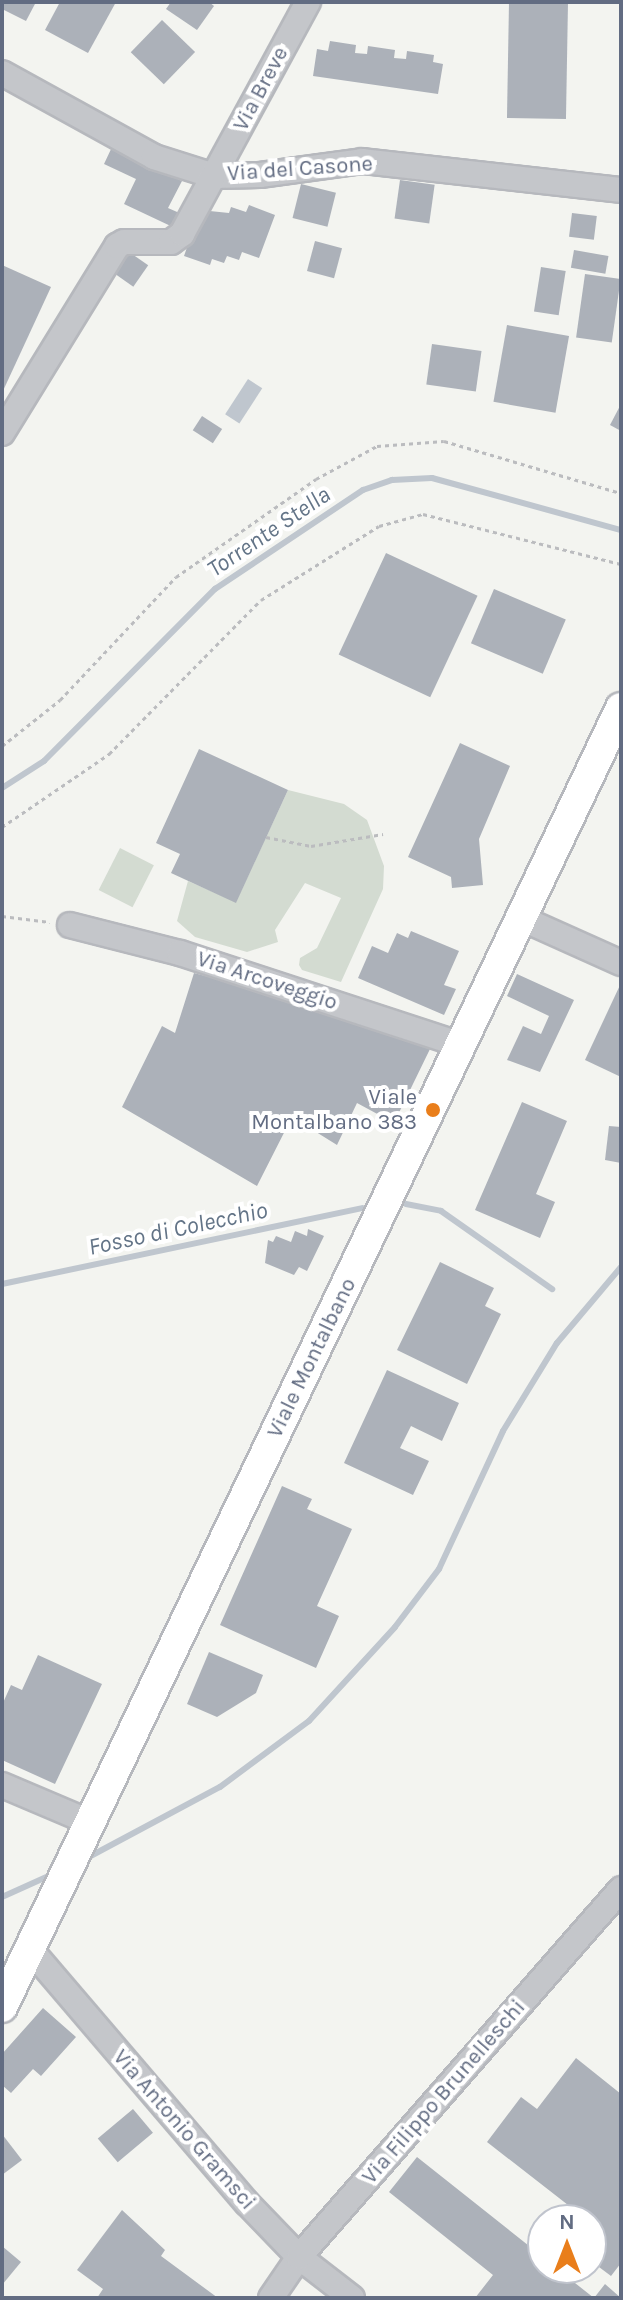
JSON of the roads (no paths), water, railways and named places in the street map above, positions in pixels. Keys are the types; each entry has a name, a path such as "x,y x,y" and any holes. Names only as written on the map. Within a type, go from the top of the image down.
{"main road":[{"name":"Viale Montalbano","path":"2,2007 621,708"}],"street":[{"name":"Via Breve","path":"2,433 117,246 176,240 308,2"},
{"name":"Via del Casone","path":"2,73 154,157 214,176 260,175 362,161 621,190"},
{"path":"523,919 621,963"},
{"name":"Via Arcoveggio","path":"70,925 180,953 461,1045"},
{"path":"2,1785 86,1830"},
{"name":"Via Filippo Brunelleschi","path":"271,2298 299,2257 621,1889"},
{"name":"Via Antonio Gramsci","path":"29,1948 160,2105 299,2257 352,2298"}],"waterway":[{"name":"Torrente Stella","path":"2,788 44,761 215,589 363,490 392,480 432,478 621,530"},
{"name":"Fosso di Colecchio","path":"406,1204 441,1211 552,1289"},
{"name":"Fosso di Colecchio","path":"2,1284 362,1208"},
{"path":"85,1859 220,1787 309,1721 395,1627 439,1569 503,1431 557,1343 621,1267"},
{"path":"2,1897 53,1874"}],"place":[{"name":"Viale Montalbano 383","path":"433,1110"}]}
